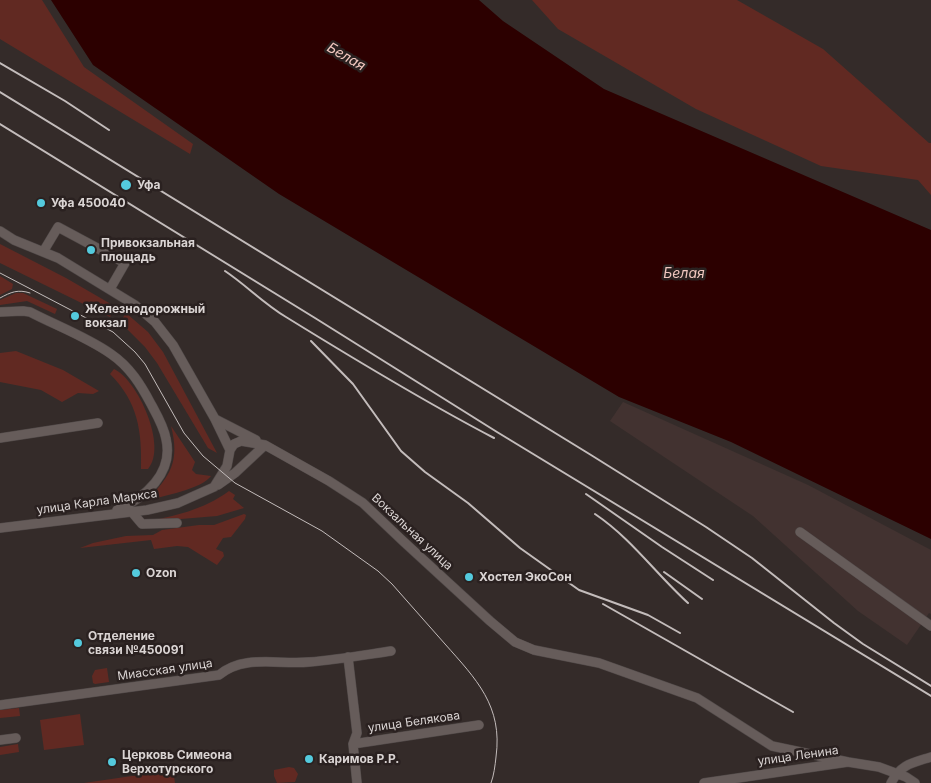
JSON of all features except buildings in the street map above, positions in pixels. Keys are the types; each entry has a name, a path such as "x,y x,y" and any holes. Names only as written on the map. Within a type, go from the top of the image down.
{"street":[{"path":"43,252 58,227 65,230 126,264 110,289"},
{"path":"0,231 14,240 58,258 135,305 155,322 173,345 207,404 230,450 227,466 214,487"},
{"path":"0,312 30,312 112,354 136,379 149,400 167,440 168,456 165,469 156,483 143,495 135,501 107,514"},
{"path":"215,419 265,445"},
{"path":"0,438 98,423"},
{"name":"Вокзальная улица","path":"230,450 234,444 241,441 265,445 329,481 363,503 432,568 516,642 534,650 599,663 697,698 772,746 848,762"},
{"name":"улица Карла Маркса","path":"0,528 147,510 178,502 214,487 235,473 265,445"},
{"path":"131,511 142,524 177,523"},
{"path":"800,532 931,626"},
{"name":"Миасская улица","path":"0,705 219,675 229,667 265,661 297,663 391,651"},
{"path":"348,657 357,733 353,744 358,783"},
{"name":"улица Белякова","path":"353,744 479,725"},
{"path":"0,740 16,738"},
{"path":"894,779 905,766 931,758"},
{"name":"улица Ленина","path":"704,783 848,762 879,768 894,779 906,777 914,783"}],"shaded area":[{"path":"0,0 42,0 84,67 193,144 190,154 0,39"},
{"path":"532,0 737,0 823,49 931,143 931,195 918,180 821,166 696,109 558,29"},
{"path":"0,244 66,278 116,307 110,317 0,263"},
{"path":"0,276 13,284 12,289 0,295"},
{"path":"16,293 23,293 57,309 55,314 27,301 0,305 0,300"},
{"path":"126,313 148,332 163,352 217,453 208,448 157,363 145,347 120,322"},
{"path":"16,351 63,370 99,391 93,394 78,393 62,402 41,390 0,382 0,353"},
{"path":"114,369 132,386 148,415 154,446 153,459 148,469 141,469 141,442 136,418 127,395 110,374"},
{"path":"623,402 808,485 931,550 931,614 929,613 907,645 858,611 753,516 610,421"},
{"path":"171,426 195,462 192,470 196,474 211,476 199,485 146,501 162,484 174,459 174,438"},
{"path":"229,491 235,495 233,499 244,508 217,516 144,522 178,515 199,508"},
{"path":"244,514 246,515 245,519 231,537 223,538 216,549 223,552 224,556 217,565 188,547 177,546 154,549 151,540 80,548 93,543 126,536 153,535 162,530 214,525"},
{"path":"107,668 109,682 93,683 92,676 95,670"},
{"path":"19,708 20,716 0,718 0,710"},
{"path":"80,714 84,745 44,750 40,720"},
{"path":"18,744 19,752 0,755 0,747"},
{"path":"294,768 298,774 295,782 277,783 274,770"},
{"path":"173,770 175,783 84,783"}],"water":[{"name":"Белая","path":"51,0 479,0 503,21 604,89 931,230 931,539 731,442 619,397 279,194 93,65"}],"tram line":[{"path":"0,273 113,332 145,364 184,433 203,456 235,483 322,531 378,571 392,584 467,669 485,694 491,708 497,739 495,767 491,783"},
{"path":"0,298 15,292 30,293"}],"railway":[{"path":"0,63 65,101 109,130"},
{"path":"0,92 706,527 752,558 863,644 931,686"},
{"path":"0,124 497,432 931,696"},
{"path":"225,271 286,317 415,395 494,438"},
{"path":"311,341 353,384 401,451 425,472 468,503 520,548 579,590 648,615 680,633"},
{"path":"586,494 713,580"},
{"path":"595,514 632,545 688,603"},
{"path":"664,572 702,599"},
{"path":"603,604 793,712"}],"place":[{"name":"Уфа","path":"126,185"},
{"name":"Уфа 450040","path":"41,203"},
{"name":"Привокзальная площадь","path":"91,250"},
{"name":"Железнодорожный вокзал","path":"75,316"},
{"name":"Ozon","path":"136,573"},
{"name":"Хостел ЭкоСон","path":"469,577"},
{"name":"Отделение связи №450091","path":"78,643"},
{"name":"Каримов Р.Р.","path":"309,759"},
{"name":"Церковь Симеона Верхотурского","path":"112,762"}]}
